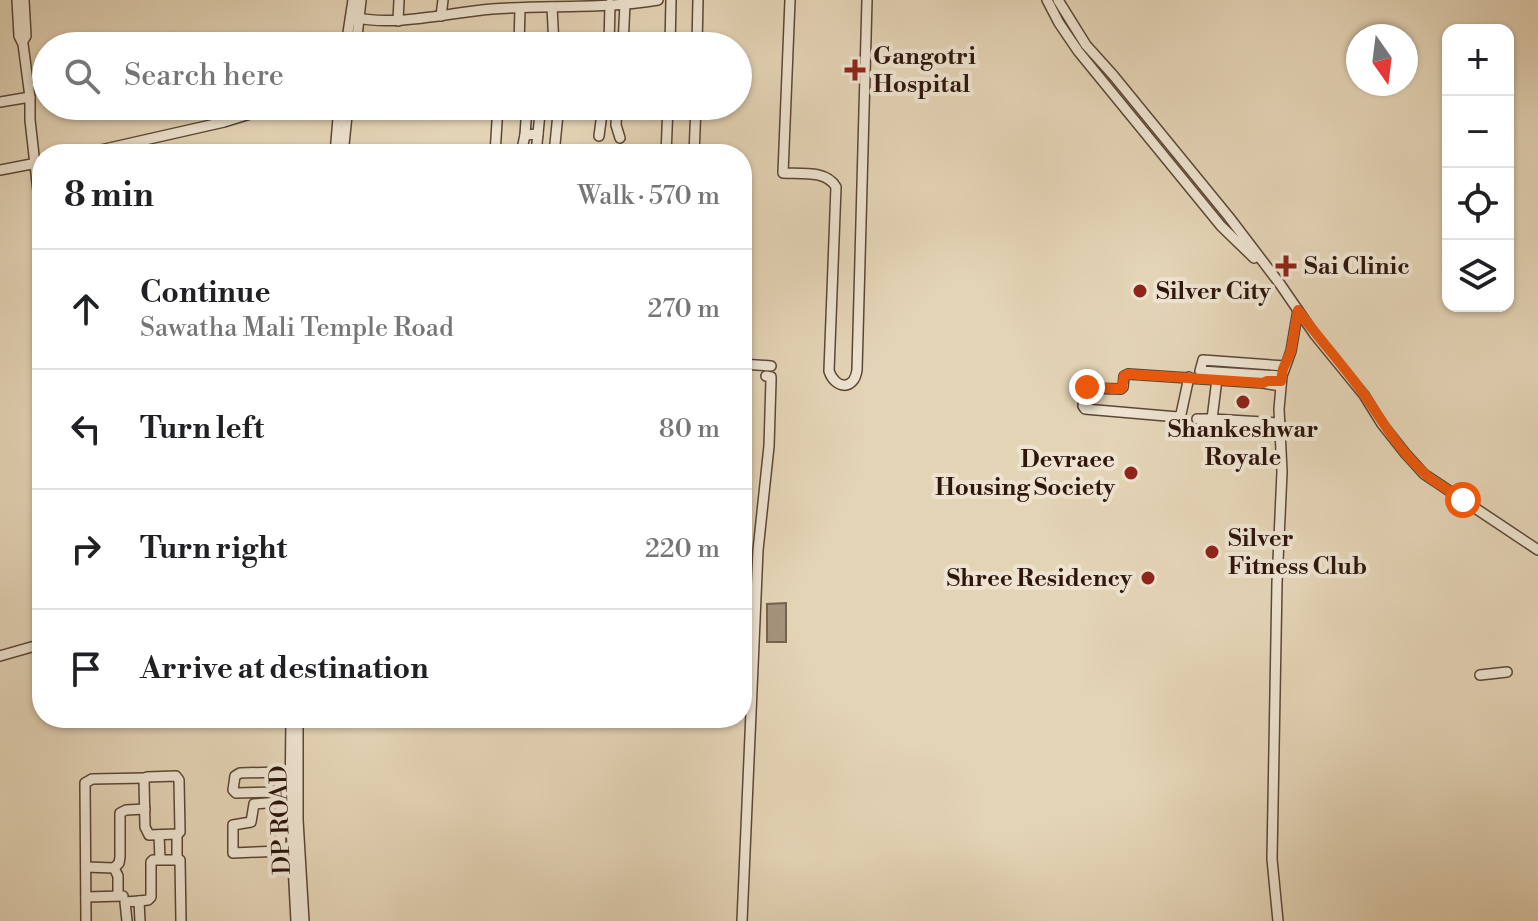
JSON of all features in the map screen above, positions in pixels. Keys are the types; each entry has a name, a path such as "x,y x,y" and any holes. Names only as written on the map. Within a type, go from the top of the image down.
{"street":[{"path":"17,0 19,36 23,41 32,113"},
{"path":"23,41 26,36 24,0"},
{"path":"353,0 356,32"},
{"path":"350,32 361,0"},
{"path":"398,21 399,0"},
{"path":"441,16 443,0"},
{"path":"355,18 398,21 441,16 492,4 520,8 658,0"},
{"path":"670,32 671,0"},
{"path":"697,32 698,0"},
{"path":"790,0 783,173 824,176 832,180 836,187 829,371 832,379 844,385 852,383 857,370 867,0"},
{"path":"1047,0 1078,51 1153,144 1221,226 1274,277"},
{"path":"1058,0 1086,45 1219,205 1405,453 1424,474 1538,550"},
{"path":"624,32 625,3"},
{"path":"548,4 552,32"},
{"path":"609,32 610,4"},
{"path":"519,32 520,8"},
{"path":"0,102 30,97"},
{"path":"33,120 36,144"},
{"path":"127,144 230,120"},
{"path":"336,144 338,120"},
{"path":"344,144 347,120"},
{"path":"496,144 497,120"},
{"path":"523,144 526,120"},
{"path":"537,144 539,120"},
{"path":"555,144 557,120"},
{"path":"599,136 601,120"},
{"path":"616,120 620,138"},
{"path":"666,144 667,120"},
{"path":"694,144 695,120"},
{"path":"525,135 538,134"},
{"path":"0,170 32,163"},
{"path":"1278,921 1272,852 1282,472 1280,423 1282,377 1291,351 1298,310"},
{"path":"1203,360 1282,377 1200,371 1203,360"},
{"path":"752,365 771,366"},
{"path":"1189,377 1178,417 1085,409 1083,406 1085,388 1121,389 1125,374 1189,377 1263,383 1282,377"},
{"path":"752,689 758,550 769,446 769,377"},
{"path":"1212,419 1217,379"},
{"path":"1197,419 1280,423"},
{"path":"0,656 32,647"},
{"path":"1480,675 1507,672"},
{"name":"DP ROAD","path":"291,728 290,795 304,921"},
{"name":"DP ROAD","path":"296,921 298,728"},
{"path":"742,921 750,728"},
{"path":"279,796 254,804 251,822 233,825 233,853 281,851 279,796 279,772 240,773 233,778 233,790 238,793 279,796 290,795"},
{"path":"86,921 85,783 92,779 178,776 180,831 177,834 177,860"},
{"path":"145,778 146,831 149,835 177,834"},
{"path":"86,867 114,868 120,857 120,813 145,809"},
{"path":"159,835 160,859"},
{"path":"127,921 125,902 150,899 151,862 160,859 180,860 181,921"},
{"path":"114,868 118,876 118,895"},
{"path":"86,897 125,897 134,901 140,921"}],"shaded area":[{"path":"786,603 786,642 767,642 767,604"}],"place":[{"name":"Gangotri Hospital","path":"855,70"},
{"name":"Sai Clinic","path":"1286,266"},
{"name":"Silver City","path":"1140,291"},
{"name":"Shankeshwar Royale","path":"1243,402"},
{"name":"Devraee Housing Society","path":"1131,473"},
{"name":"Silver Fitness Club","path":"1212,552"},
{"name":"Shree Residency","path":"1148,578"}],"route":[{"path":"1087,387 1121,389 1125,374 1263,383 1281,381 1291,351 1298,310 1405,453 1424,474 1463,500"}]}
